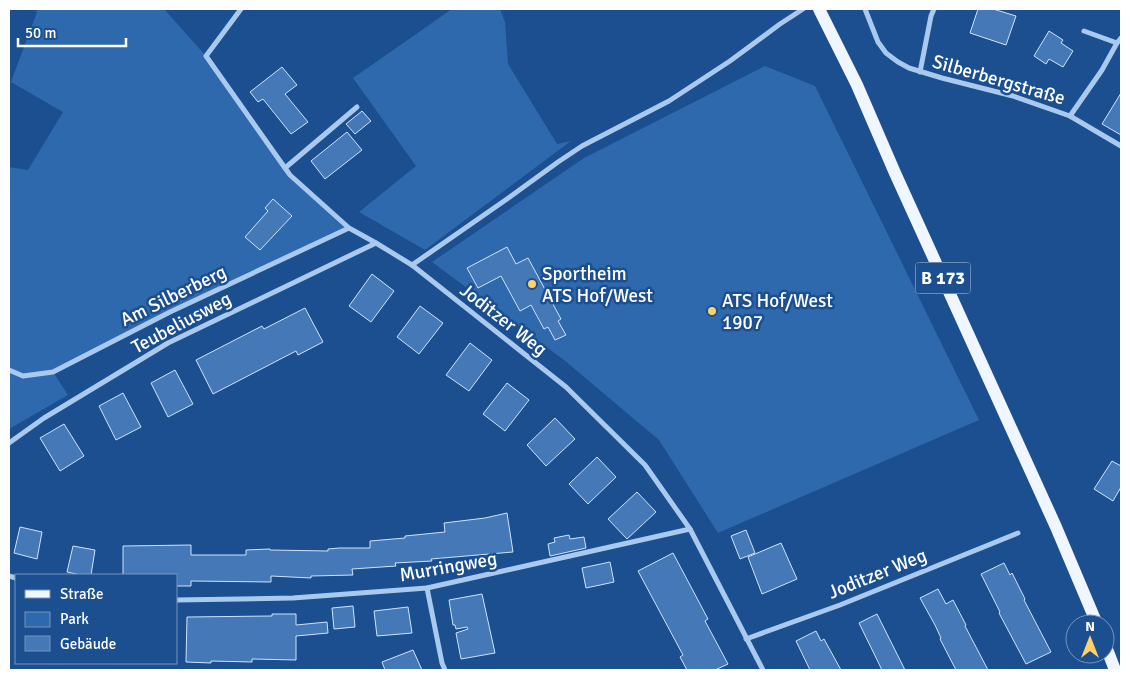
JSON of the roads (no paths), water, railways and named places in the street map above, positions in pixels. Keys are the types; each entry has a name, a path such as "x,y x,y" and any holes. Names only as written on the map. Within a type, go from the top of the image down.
{"main road":[{"name":"B 173","path":"819,9 857,85 1056,527 1093,614"}],"street":[{"name":"Joditzer Weg","path":"242,9 206,56 290,175 350,228 412,265 566,387 645,465 690,529 763,670"},
{"path":"412,265 582,146 669,101 730,61 803,9"},
{"name":"Silberbergstraße","path":"865,9 878,42 886,53 908,68 1013,96 1070,116 1121,146"},
{"path":"920,72 930,16 934,9"},
{"path":"1084,31 1117,43"},
{"path":"1070,116 1102,70 1121,38"},
{"path":"285,168 357,107"},
{"name":"Am Silberberg","path":"9,370 23,376 53,372 170,312 350,228"},
{"name":"Teubeliusweg","path":"9,443 44,418 168,343 376,242"},
{"name":"Murringweg","path":"178,600 294,598 427,588 690,529"},
{"name":"Joditzer Weg","path":"746,639 840,605 1018,534"},
{"path":"427,588 445,670"}],"place":[{"name":"Sportheim ATS Hof/West","path":"532,284"},
{"name":"ATS Hof/West 1907","path":"712,311"}]}
